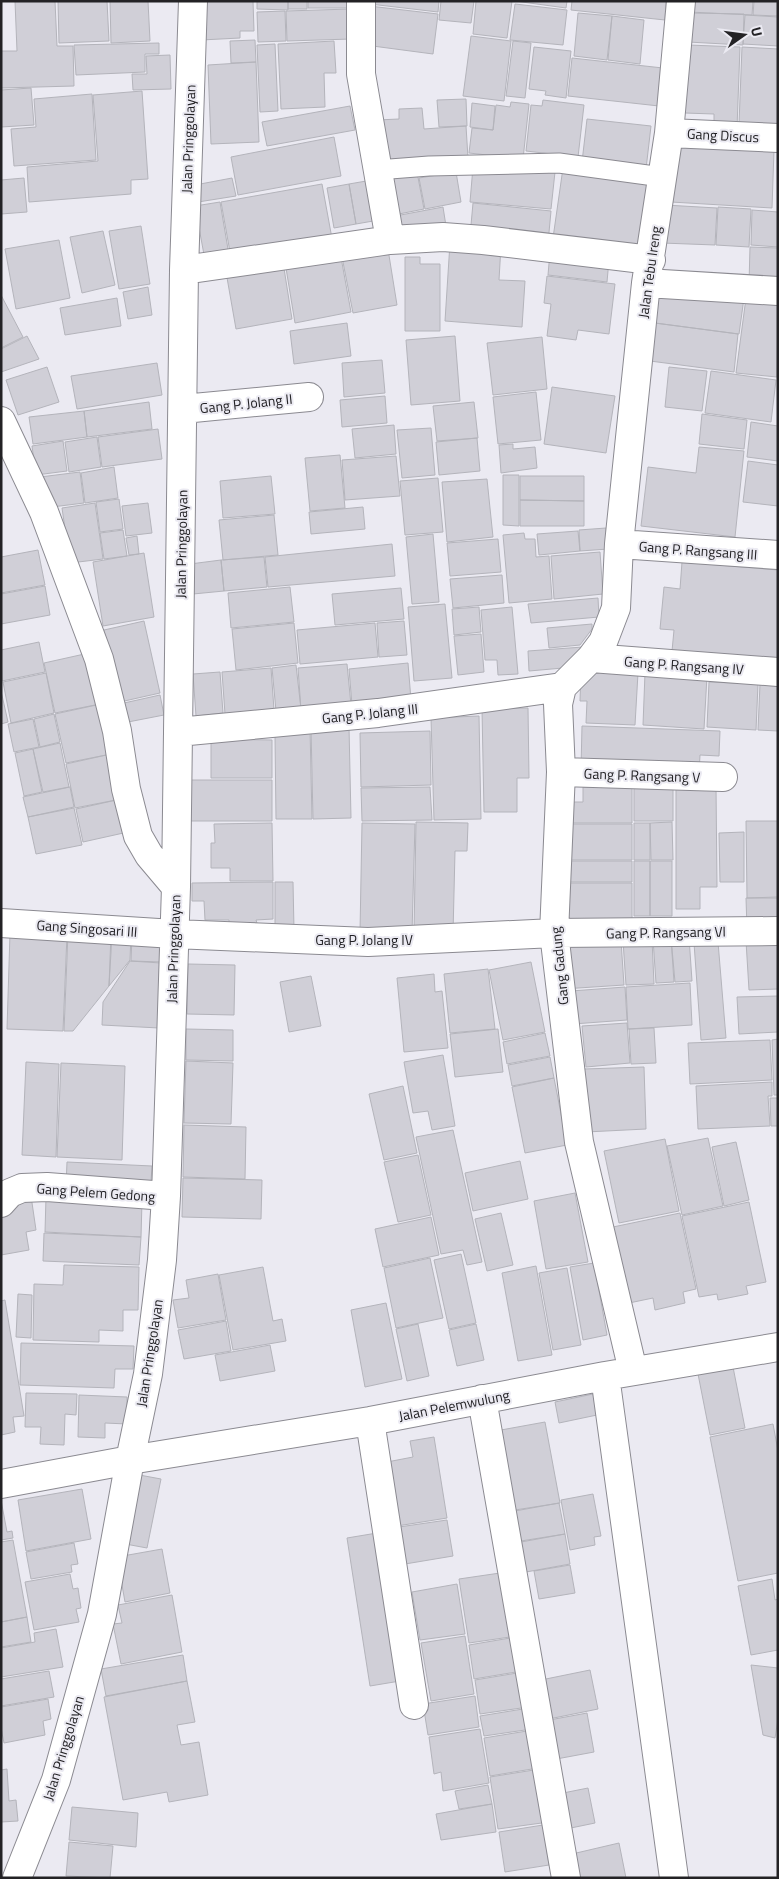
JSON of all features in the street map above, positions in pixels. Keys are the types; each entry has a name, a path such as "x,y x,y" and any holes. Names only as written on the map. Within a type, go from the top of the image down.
{"street":[{"name":"Jalan Pringgolayan","path":"17,1878 56,1780 102,1614 148,1374 162,1260 166,1196 176,887 184,270 193,1"},
{"path":"361,1 361,74 390,240"},
{"name":"Jalan Tebu Ireng","path":"619,544 648,272 669,133 681,1"},
{"name":"Gang Discus","path":"669,133 778,138"},
{"path":"184,270 390,240 443,237 473,239 648,272 778,291"},
{"name":"Gang P. Jolang II","path":"183,409 309,397"},
{"path":"1,421 44,512 99,659 117,731 126,789 138,836 149,855 176,887"},
{"path":"562,687 604,642 616,608 619,544"},
{"name":"Gang P. Rangsang III","path":"619,544 778,555"},
{"name":"Gang P. Rangsang IV","path":"591,658 778,672"},
{"name":"Gang P. Jolang III","path":"178,732 378,713 562,687"},
{"name":"Gang Gadung","path":"562,687 558,704 561,772 554,933 580,1142 633,1371"},
{"name":"Gang P. Rangsang V","path":"561,772 723,777"},
{"name":"Gang Singosari III","path":"1,923 174,934"},
{"name":"Gang P. Rangsang VI","path":"554,933 778,931"},
{"name":"Gang P. Jolang IV","path":"174,934 368,942 554,933"},
{"name":"Gang Pelem Gedong","path":"1,1203 10,1193 30,1187 166,1196"},
{"name":"Jalan Pelemwulung","path":"1,1484 130,1460 370,1421 605,1376 778,1347"},
{"path":"605,1376 674,1878"},
{"path":"482,1400 566,1878"},
{"path":"370,1421 414,1705"}],"lane":[{"path":"377,170 429,166 560,163 662,177"}],"building":[{"path":"15,1 55,1 57,46 73,46 74,86 1,88 1,51 17,51"},
{"path":"58,1 107,1 109,41 59,43"},
{"path":"110,1 148,1 150,41 111,43"},
{"path":"200,1 253,1 254,31 240,31 240,38 201,40"},
{"path":"257,1 288,1 288,10 257,9"},
{"path":"288,1 307,1 307,9 288,9"},
{"path":"308,1 354,1 354,8 308,8"},
{"path":"370,1 439,1 438,12 370,4"},
{"path":"441,1 474,1 471,23 439,20"},
{"path":"476,1 512,1 507,38 473,34"},
{"path":"515,1 567,1 566,8"},
{"path":"572,1 666,1 665,20 571,10"},
{"path":"690,1 753,1 752,15 689,12"},
{"path":"754,1 778,1 778,16 753,15"},
{"path":"515,4 567,10 563,45 510,40"},
{"path":"369,6 438,14 433,54 365,45"},
{"path":"350,9 351,39 287,41 286,11"},
{"path":"285,11 286,41 258,42 257,12"},
{"path":"578,13 612,16 607,60 574,56"},
{"path":"689,13 744,14 743,45 688,42"},
{"path":"745,15 778,17 778,46 743,44"},
{"path":"612,16 644,20 640,64 608,60"},
{"path":"471,36 511,41 504,101 463,96"},
{"path":"255,40 256,62 231,63 230,41"},
{"path":"334,41 336,73 324,73 325,107 281,109 278,44"},
{"path":"513,41 531,43 525,98 506,96"},
{"path":"159,43 159,54 145,54 145,72 76,75 74,45"},
{"path":"275,44 278,111 260,112 257,45"},
{"path":"688,45 740,47 737,128 714,127 714,114 685,113"},
{"path":"534,47 571,51 566,98 545,95 546,91 529,89"},
{"path":"742,47 778,49 778,126 739,124"},
{"path":"170,55 171,89 133,90 132,74 147,74 146,56"},
{"path":"572,58 663,68 659,106 568,96"},
{"path":"256,62 259,142 211,144 208,65"},
{"path":"31,88 34,125 1,127 1,90"},
{"path":"142,91 148,179 131,180 131,194 29,202 27,167 98,161 93,95"},
{"path":"92,94 96,160 14,166 11,129 36,127 34,99"},
{"path":"466,99 467,126 439,127 437,100"},
{"path":"543,100 584,105 578,157 526,151 531,105 542,106"},
{"path":"511,102 529,104 523,159 469,153 472,128 493,130 496,105 510,107"},
{"path":"472,103 495,106 493,130 470,127"},
{"path":"350,106 355,130 267,146 262,122"},
{"path":"422,108 424,129 466,126 468,158 379,162 377,120 399,119 399,109"},
{"path":"587,119 651,126 646,169 582,162"},
{"path":"334,137 341,176 238,195 231,157"},
{"path":"674,145 774,150 772,208 671,202"},
{"path":"473,167 555,172 551,209 470,202"},
{"path":"563,168 649,180 639,257 552,245"},
{"path":"417,172 424,209 389,216 383,179"},
{"path":"456,172 461,202 425,209 419,178"},
{"path":"24,178 27,212 1,214 1,180"},
{"path":"232,178 236,196 198,202 195,185"},
{"path":"372,180 379,220 356,224 349,184"},
{"path":"322,184 333,244 232,263 221,202"},
{"path":"349,184 356,224 334,228 327,188"},
{"path":"220,202 229,255 205,260 195,206"},
{"path":"473,203 551,211 548,243 470,236"},
{"path":"665,205 717,208 715,245 662,243"},
{"path":"443,207 446,226 393,236 390,217"},
{"path":"718,207 751,209 749,247 716,245"},
{"path":"752,210 778,212 778,247 751,245"},
{"path":"141,226 150,284 119,289 109,231"},
{"path":"103,231 115,285 82,293 70,237"},
{"path":"59,240 70,298 16,309 5,249"},
{"path":"387,243 397,305 353,313 341,252"},
{"path":"450,243 501,246 499,280 525,281 522,327 445,321"},
{"path":"750,247 778,248 778,285 749,284"},
{"path":"340,252 351,312 295,323 285,262"},
{"path":"550,252 609,260 607,282 548,275"},
{"path":"405,257 420,257 420,264 440,264 440,331 405,331"},
{"path":"283,262 292,319 236,329 226,272"},
{"path":"547,276 615,284 609,334 578,330 576,340 547,336 551,304 544,303"},
{"path":"148,287 152,315 128,319 123,292"},
{"path":"659,287 744,298 739,334 655,323"},
{"path":"1,295 23,337 1,348"},
{"path":"117,298 121,326 65,335 60,308"},
{"path":"746,298 778,303 777,377 736,373"},
{"path":"347,323 351,356 294,364 290,331"},
{"path":"655,323 738,334 734,372 650,361"},
{"path":"27,336 39,359 1,372 1,349"},
{"path":"455,336 460,401 411,405 406,340"},
{"path":"542,337 547,389 493,395 487,343"},
{"path":"382,360 385,393 344,397 342,363"},
{"path":"157,363 162,395 77,409 71,376"},
{"path":"47,367 59,402 18,415 6,380"},
{"path":"669,367 707,371 702,411 665,407"},
{"path":"711,371 776,380 771,422 705,413"},
{"path":"552,387 615,396 606,453 544,444"},
{"path":"536,392 541,440 498,444 493,397"},
{"path":"385,396 387,423 342,427 340,400"},
{"path":"149,402 152,429 87,437 84,411"},
{"path":"474,402 478,438 437,441 433,406"},
{"path":"84,411 87,437 33,444 29,417"},
{"path":"702,414 747,420 744,449 699,444"},
{"path":"751,422 778,426 778,461 747,457"},
{"path":"394,425 396,454 355,458 352,429"},
{"path":"431,428 435,475 402,478 397,430"},
{"path":"158,429 162,459 102,467 98,437"},
{"path":"97,437 101,467 69,472 65,442"},
{"path":"477,438 480,471 439,475 436,442"},
{"path":"63,441 67,471 36,475 32,446"},
{"path":"513,444 513,449 535,447 537,468 501,473 499,445"},
{"path":"699,447 744,451 735,537 641,526 648,467 696,473"},
{"path":"340,455 345,508 310,511 305,458"},
{"path":"396,456 400,496 345,500 342,460"},
{"path":"748,461 778,465 778,506 743,502"},
{"path":"114,467 118,498 85,503 81,473"},
{"path":"80,472 84,503 52,507 40,477"},
{"path":"503,475 519,475 519,526 503,525"},
{"path":"271,476 275,514 223,518 220,481"},
{"path":"520,476 584,476 584,501 520,500"},
{"path":"438,478 443,532 405,535 400,481"},
{"path":"487,479 493,537 447,542 442,482"},
{"path":"119,499 123,529 100,532 96,502"},
{"path":"520,500 584,501 584,526 520,526"},
{"path":"95,503 103,559 70,563 62,508"},
{"path":"148,503 152,533 126,536 122,506"},
{"path":"363,507 365,529 311,534 309,512"},
{"path":"274,515 278,555 223,560 219,520"},
{"path":"606,528 608,549 580,551 579,530"},
{"path":"123,530 127,556 104,559 100,533"},
{"path":"578,531 580,551 539,555 537,534"},
{"path":"524,533 525,539 535,539 536,557 549,556 552,599 509,603 503,535"},
{"path":"433,534 439,602 412,604 406,537"},
{"path":"137,536 139,554 129,555 126,538"},
{"path":"498,539 501,572 450,576 447,543"},
{"path":"392,544 395,576 268,587 265,557"},
{"path":"38,550 45,585 1,593 1,557"},
{"path":"600,552 603,594 554,599 551,556"},
{"path":"144,553 154,617 103,626 93,562"},
{"path":"264,557 267,587 224,591 221,560"},
{"path":"221,560 224,591 193,594 190,564"},
{"path":"682,562 778,570 778,661 672,651 674,630 660,629 664,587 680,589"},
{"path":"502,575 504,603 453,608 450,579"},
{"path":"45,586 50,615 1,624 1,594"},
{"path":"290,587 294,622 231,628 228,593"},
{"path":"401,588 404,619 335,625 332,594"},
{"path":"598,598 599,617 531,623 528,604"},
{"path":"445,604 452,678 414,681 408,607"},
{"path":"479,607 481,632 454,635 452,609"},
{"path":"512,607 518,674 498,675 497,660 485,660 481,610"},
{"path":"144,621 160,693 120,702 104,630"},
{"path":"404,621 407,655 379,657 377,623"},
{"path":"294,623 298,663 236,670 232,629"},
{"path":"375,623 378,657 300,664 297,630"},
{"path":"592,624 592,629 580,645 549,648 547,628"},
{"path":"481,634 484,672 458,675 454,636"},
{"path":"39,642 45,672 2,681 1,650"},
{"path":"583,647 563,668 529,671 528,651"},
{"path":"89,653 100,704 55,713 44,663"},
{"path":"408,663 411,700 352,705 349,669"},
{"path":"347,664 351,705 301,710 298,668"},
{"path":"296,665 301,709 276,711 272,668"},
{"path":"271,668 274,710 225,714 222,672"},
{"path":"581,671 638,673 635,725 586,723 587,701 580,701"},
{"path":"220,672 223,713 196,716 193,674"},
{"path":"46,673 54,713 11,723 3,682"},
{"path":"645,673 707,676 704,729 643,725"},
{"path":"709,682 758,684 756,730 707,727"},
{"path":"760,684 778,685 778,731 758,730"},
{"path":"1,691 8,722 1,724"},
{"path":"160,695 164,715 128,722 124,703"},
{"path":"101,704 111,754 66,763 55,714"},
{"path":"528,708 529,778 517,778 517,812 484,812 482,709"},
{"path":"54,714 60,742 40,747 34,719"},
{"path":"479,716 481,819 434,820 431,718"},
{"path":"33,719 39,747 14,752 8,724"},
{"path":"582,726 720,731 719,756 700,755 699,774 581,769"},
{"path":"349,727 351,818 313,819 311,728"},
{"path":"294,728 310,728 312,819 276,819 275,736 294,735"},
{"path":"430,731 431,785 361,787 360,733"},
{"path":"211,739 272,740 272,778 211,778"},
{"path":"60,743 69,787 43,792 33,749"},
{"path":"33,749 42,792 24,796 15,753"},
{"path":"111,754 121,799 75,808 66,764"},
{"path":"188,780 272,780 272,821 188,821"},
{"path":"634,785 673,785 673,821 634,821"},
{"path":"676,785 716,786 717,887 700,887 700,909 676,909"},
{"path":"70,787 74,807 28,817 23,797"},
{"path":"430,787 432,820 362,821 361,788"},
{"path":"583,787 632,787 632,823 565,823 565,802 583,802"},
{"path":"121,799 128,832 83,842 76,809"},
{"path":"74,808 82,845 36,854 28,817"},
{"path":"746,821 778,821 778,897 747,898"},
{"path":"416,822 468,823 467,851 455,851 453,934 414,933"},
{"path":"672,822 673,860 651,860 650,823"},
{"path":"272,823 273,881 230,881 230,868 211,868 211,843 215,843 214,824"},
{"path":"362,823 415,824 412,933 360,932"},
{"path":"634,823 650,823 650,860 634,860"},
{"path":"562,824 632,824 632,860 562,860"},
{"path":"744,832 744,882 720,882 719,833"},
{"path":"562,861 632,861 632,882 563,882"},
{"path":"634,861 650,861 650,916 634,916"},
{"path":"650,861 672,861 672,916 650,916"},
{"path":"273,882 273,919 256,920 257,923 229,923 229,920 205,920 204,901 192,901 192,883"},
{"path":"275,882 293,882 294,930 275,930"},
{"path":"562,883 632,883 632,921 563,921"},
{"path":"746,898 778,898 778,928 747,929"},
{"path":"10,933 67,935 63,1031 7,1029"},
{"path":"68,933 111,934 109,986 73,1031 64,1031"},
{"path":"112,935 131,935 130,960 109,986"},
{"path":"132,936 163,937 162,962 131,961"},
{"path":"689,937 692,981 675,982 671,938"},
{"path":"671,938 674,982 656,983 653,939"},
{"path":"652,939 654,984 626,985 623,941"},
{"path":"778,939 778,989 749,990 746,941"},
{"path":"621,941 624,985 563,989 560,945"},
{"path":"718,942 726,1038 701,1040 694,943"},
{"path":"130,961 161,963 159,1028 102,1025 103,1002"},
{"path":"531,962 545,1032 503,1040 489,970"},
{"path":"188,964 235,965 234,1015 187,1014"},
{"path":"488,969 495,1029 450,1033 444,974"},
{"path":"434,974 435,992 442,991 448,1048 404,1052 397,978"},
{"path":"311,976 321,1026 289,1032 280,982"},
{"path":"690,983 692,1025 628,1029 626,987"},
{"path":"625,987 627,1020 573,1024 571,991"},
{"path":"778,996 778,1032 739,1034 737,997"},
{"path":"627,1023 630,1063 586,1067 582,1026"},
{"path":"654,1028 656,1063 631,1064 629,1029"},
{"path":"186,1029 233,1030 233,1061 186,1060"},
{"path":"498,1029 503,1072 455,1077 450,1034"},
{"path":"545,1033 550,1056 507,1064 503,1042"},
{"path":"778,1039 778,1095 774,1095 772,1040"},
{"path":"770,1040 772,1080 690,1084 688,1043"},
{"path":"443,1055 455,1126 432,1130 428,1111 413,1113 404,1062"},
{"path":"550,1057 554,1078 512,1086 508,1065"},
{"path":"186,1061 233,1063 231,1124 184,1123"},
{"path":"26,1062 59,1064 56,1157 22,1155"},
{"path":"61,1063 125,1066 122,1160 57,1157"},
{"path":"644,1067 646,1129 586,1132 584,1069"},
{"path":"554,1078 567,1145 525,1153 512,1087"},
{"path":"772,1082 772,1096 768,1096 770,1126 698,1129 696,1086"},
{"path":"403,1086 417,1153 384,1160 369,1094"},
{"path":"770,1098 778,1098 778,1126 771,1126"},
{"path":"184,1125 246,1127 245,1179 183,1177"},
{"path":"453,1130 482,1262 467,1265 463,1250 441,1254 416,1137"},
{"path":"708,1138 723,1206 682,1215 667,1146"},
{"path":"665,1139 679,1211 619,1223 604,1151"},
{"path":"736,1142 749,1200 724,1206 712,1147"},
{"path":"418,1155 431,1215 398,1222 384,1162"},
{"path":"520,1161 528,1199 473,1211 465,1173"},
{"path":"67,1162 152,1166 151,1181 66,1186"},
{"path":"183,1178 262,1180 261,1219 182,1217"},
{"path":"575,1193 588,1262 546,1269 534,1201"},
{"path":"31,1196 36,1230 26,1232 29,1250 1,1255 1,1210"},
{"path":"46,1197 142,1201 141,1237 45,1232"},
{"path":"749,1202 766,1282 746,1286 748,1294 718,1300 717,1294 699,1297 682,1216"},
{"path":"501,1213 513,1265 487,1271 475,1219"},
{"path":"680,1213 696,1289 683,1292 685,1303 655,1310 653,1298 629,1303 613,1227"},
{"path":"431,1217 439,1255 383,1267 375,1229"},
{"path":"44,1233 141,1237 139,1265 43,1261"},
{"path":"461,1254 476,1323 449,1329 434,1260"},
{"path":"430,1258 443,1318 396,1328 384,1268"},
{"path":"594,1263 607,1335 583,1340 570,1267"},
{"path":"64,1265 139,1267 138,1310 123,1310 123,1331 99,1330 99,1342 33,1340 34,1284 63,1285"},
{"path":"536,1266 552,1355 518,1361 502,1273"},
{"path":"263,1267 273,1321 282,1319 286,1341 233,1350 219,1275"},
{"path":"567,1268 581,1345 553,1350 539,1273"},
{"path":"218,1274 226,1320 178,1328 173,1300 189,1298 186,1280"},
{"path":"18,1294 32,1295 31,1338 16,1337"},
{"path":"5,1300 24,1416 13,1417 15,1432 1,1435 1,1301"},
{"path":"386,1303 402,1379 365,1387 351,1310"},
{"path":"226,1321 231,1351 184,1359 178,1330"},
{"path":"418,1324 429,1376 407,1381 396,1329"},
{"path":"476,1324 484,1360 457,1366 449,1330"},
{"path":"21,1343 134,1346 133,1369 115,1369 114,1388 20,1385"},
{"path":"270,1345 275,1371 220,1381 215,1355"},
{"path":"733,1367 745,1428 710,1435 698,1374"},
{"path":"26,1393 77,1394 76,1415 65,1414 64,1445 40,1444 41,1427 25,1427"},
{"path":"593,1394 597,1415 559,1423 555,1402"},
{"path":"79,1395 127,1397 127,1424 105,1423 105,1438 78,1437"},
{"path":"545,1422 560,1503 515,1510 501,1430"},
{"path":"773,1424 778,1451 778,1573 738,1581 710,1437"},
{"path":"434,1437 447,1518 397,1526 387,1462 413,1457 410,1441"},
{"path":"134,1474 161,1479 147,1548 120,1543"},
{"path":"82,1489 91,1539 26,1551 18,1500"},
{"path":"593,1494 601,1536 594,1537 595,1545 570,1550 561,1500"},
{"path":"1,1500 7,1532 12,1531 13,1538 1,1540"},
{"path":"559,1503 565,1534 521,1541 515,1511"},
{"path":"447,1520 453,1556 405,1564 399,1527"},
{"path":"377,1533 400,1681 370,1686 347,1538"},
{"path":"565,1534 570,1564 526,1572 521,1542"},
{"path":"13,1540 27,1617 1,1622 1,1542"},
{"path":"74,1543 78,1564 71,1565 72,1572 31,1579 26,1552"},
{"path":"162,1549 170,1593 125,1602 117,1557"},
{"path":"570,1565 575,1593 539,1599 534,1571"},
{"path":"500,1573 510,1637 469,1643 459,1579"},
{"path":"70,1574 73,1589 78,1588 81,1608 76,1609 79,1622 34,1630 25,1582"},
{"path":"772,1579 775,1600 778,1599 778,1650 751,1655 738,1586"},
{"path":"457,1584 465,1634 420,1640 412,1592"},
{"path":"172,1595 182,1652 121,1664 113,1624 122,1623 118,1605"},
{"path":"27,1617 31,1642 1,1647 1,1622"},
{"path":"56,1629 63,1667 1,1677 1,1648 35,1642 34,1633"},
{"path":"465,1636 474,1694 431,1701 421,1643"},
{"path":"510,1638 516,1672 474,1679 469,1645"},
{"path":"183,1655 187,1681 106,1696 101,1669"},
{"path":"751,1665 778,1668 778,1719 775,1738 763,1735"},
{"path":"590,1670 598,1709 544,1720 536,1681"},
{"path":"49,1671 54,1697 1,1706 1,1679"},
{"path":"523,1672 528,1707 480,1714 475,1680"},
{"path":"187,1681 195,1722 177,1725 181,1745 199,1742 208,1795 169,1802 167,1792 123,1800 104,1697"},
{"path":"475,1696 479,1727 428,1735 423,1704"},
{"path":"48,1699 51,1719 43,1721 45,1735 4,1743 1,1728 1,1707"},
{"path":"529,1708 532,1729 484,1736 480,1716"},
{"path":"587,1713 594,1752 551,1760 544,1721"},
{"path":"480,1729 489,1783 443,1791 441,1772 434,1774 429,1737"},
{"path":"533,1730 538,1768 490,1776 484,1738"},
{"path":"7,1769 9,1801 16,1800 18,1821 1,1822 1,1770"},
{"path":"540,1769 549,1822 498,1829 490,1777"},
{"path":"488,1785 492,1804 459,1809 455,1791"},
{"path":"588,1788 595,1823 566,1829 558,1794"},
{"path":"492,1804 496,1832 441,1840 436,1814"},
{"path":"72,1807 138,1813 136,1847 69,1840"},
{"path":"543,1825 549,1865 505,1872 499,1832"},
{"path":"69,1842 113,1846 110,1878 66,1876"},
{"path":"619,1843 626,1878 573,1878 572,1854"}]}
